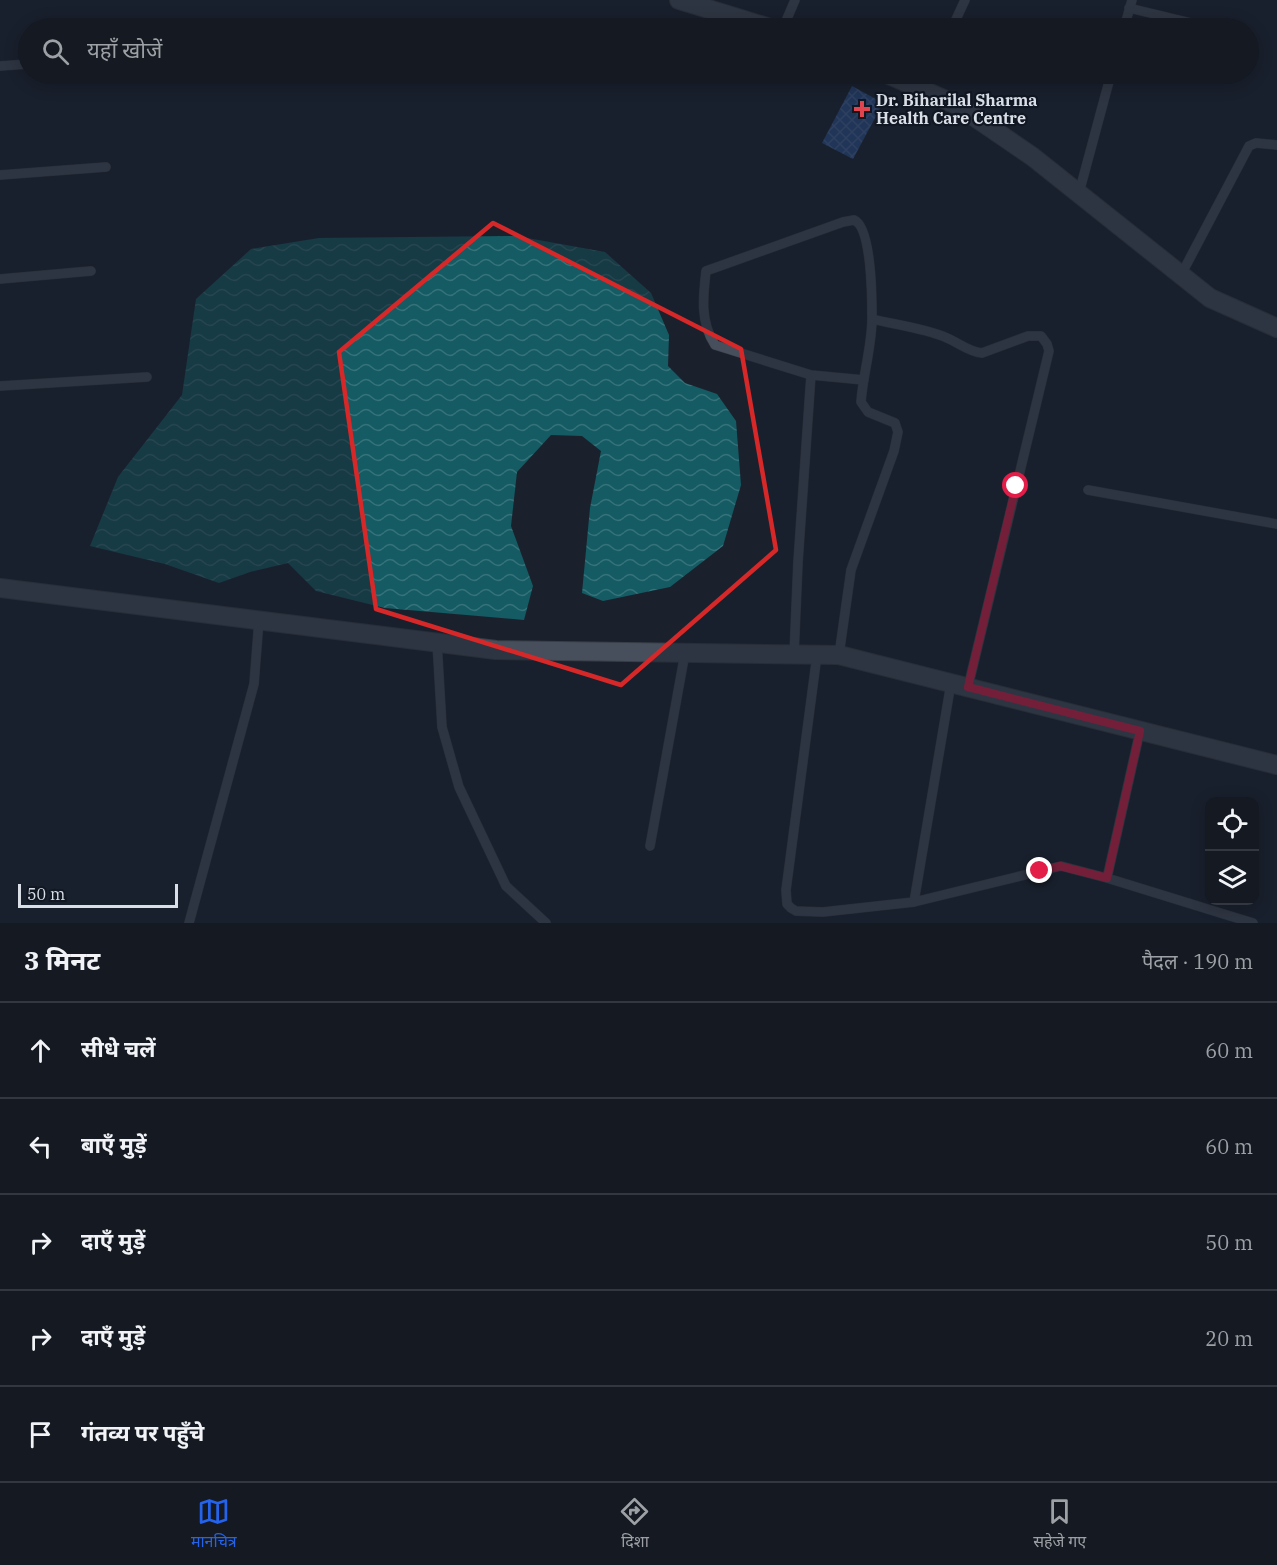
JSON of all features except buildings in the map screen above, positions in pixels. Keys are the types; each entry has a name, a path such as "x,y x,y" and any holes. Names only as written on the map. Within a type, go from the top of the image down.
{"street":[{"path":"679,0 738,18"},
{"path":"930,84 1033,157 1210,298 1277,328"},
{"path":"0,588 496,650 839,655 1277,765"}],"lane":[{"path":"787,18 795,0"},
{"path":"957,18 965,0"},
{"path":"1130,4 1178,18"},
{"path":"0,66 18,65"},
{"path":"1079,193 1109,84"},
{"path":"1182,275 1249,147 1256,144 1277,146"},
{"path":"0,175 106,168"},
{"path":"839,655 851,570 894,451 898,432 895,423 868,411 861,402 864,380 872,319 869,247 861,226 854,220 706,271 703,304 709,334 715,345 811,375 864,380"},
{"path":"0,279 91,271"},
{"path":"872,319 930,332 974,352 981,353 1028,336 1041,336 1047,344 1048,351 959,685 914,902"},
{"path":"794,655 811,375"},
{"path":"0,386 147,377"},
{"path":"1088,490 1277,524"},
{"path":"189,923 254,684 259,620"},
{"path":"437,642 442,728 459,787 506,886 546,923"},
{"path":"650,846 685,653"},
{"path":"817,655 786,890 787,904 790,908 796,911 823,912 914,902 1060,866 1107,878 1253,923"},
{"path":"1107,878 1140,731"}],"highlighted area":[{"path":"493,223 741,349 776,550 621,685 376,609 339,352"}],"water":[{"path":"516,236 605,252 651,293 669,335 668,366 685,383 717,394 736,421 741,485 723,546 670,587 603,601 582,593 590,508 601,451 582,436 551,435 517,472 511,526 533,586 524,620 385,608 316,591 288,563 250,572 219,583 165,564 90,546 118,477 182,395 196,299 251,249 319,238"}],"place":[{"name":"Dr. Biharilal Sharma Health Care Centre","path":"862,109"}],"route":[{"path":"1016,486 968,687 1140,731 1107,878 1060,866 1040,871"}]}
